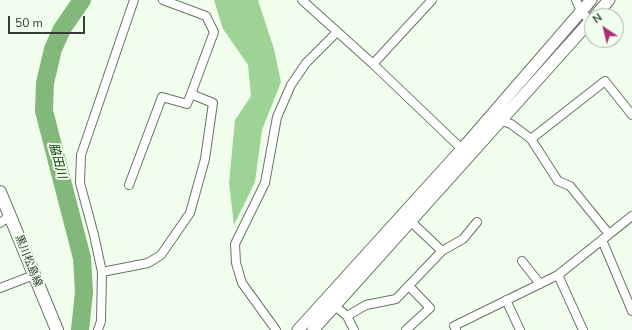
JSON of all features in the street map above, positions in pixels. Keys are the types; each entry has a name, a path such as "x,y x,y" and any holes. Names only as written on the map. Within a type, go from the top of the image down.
{"main road":[{"name":"黒川松島線","path":"0,192 5,220 34,275 57,330"}],"street":[{"path":"98,330 101,321 102,272 80,183 80,155 134,0"},
{"path":"129,185 162,97 186,104 214,32 206,16 163,0"},
{"path":"302,0 373,64 466,153"},
{"path":"373,64 432,0"},
{"path":"576,0 581,11 584,13"},
{"path":"466,153 491,117 591,0"},
{"path":"602,8 609,0"},
{"path":"298,330 330,302 466,153 502,121 584,28"},
{"path":"276,330 242,283 236,263 236,244 265,183 277,116 291,85 306,63 337,32"},
{"path":"530,139 605,81 632,115"},
{"path":"102,272 148,263 161,255 190,213 205,159 213,103 191,94"},
{"path":"491,117 511,124 530,139 558,181 570,186 609,234"},
{"path":"456,330 454,326 558,275 632,216"},
{"path":"407,218 442,251"},
{"path":"346,316 366,305 396,299 442,251 463,239 477,222"},
{"path":"602,240 632,311"},
{"path":"522,261 540,284"},
{"path":"0,288 34,275"},
{"path":"558,275 583,330"},
{"path":"406,330 430,308 409,286"},
{"path":"506,300 520,330"},
{"path":"330,302 346,316 354,330"},
{"path":"313,330 330,302"}],"green space":[{"path":"214,0 258,0 274,49 281,82 262,130 255,182 234,225 229,183 235,120 251,96 248,65 223,29"}],"waterway":[{"name":"脇田川","path":"80,330 84,292 82,258 44,111 45,83 53,49 62,29 82,0"}]}
